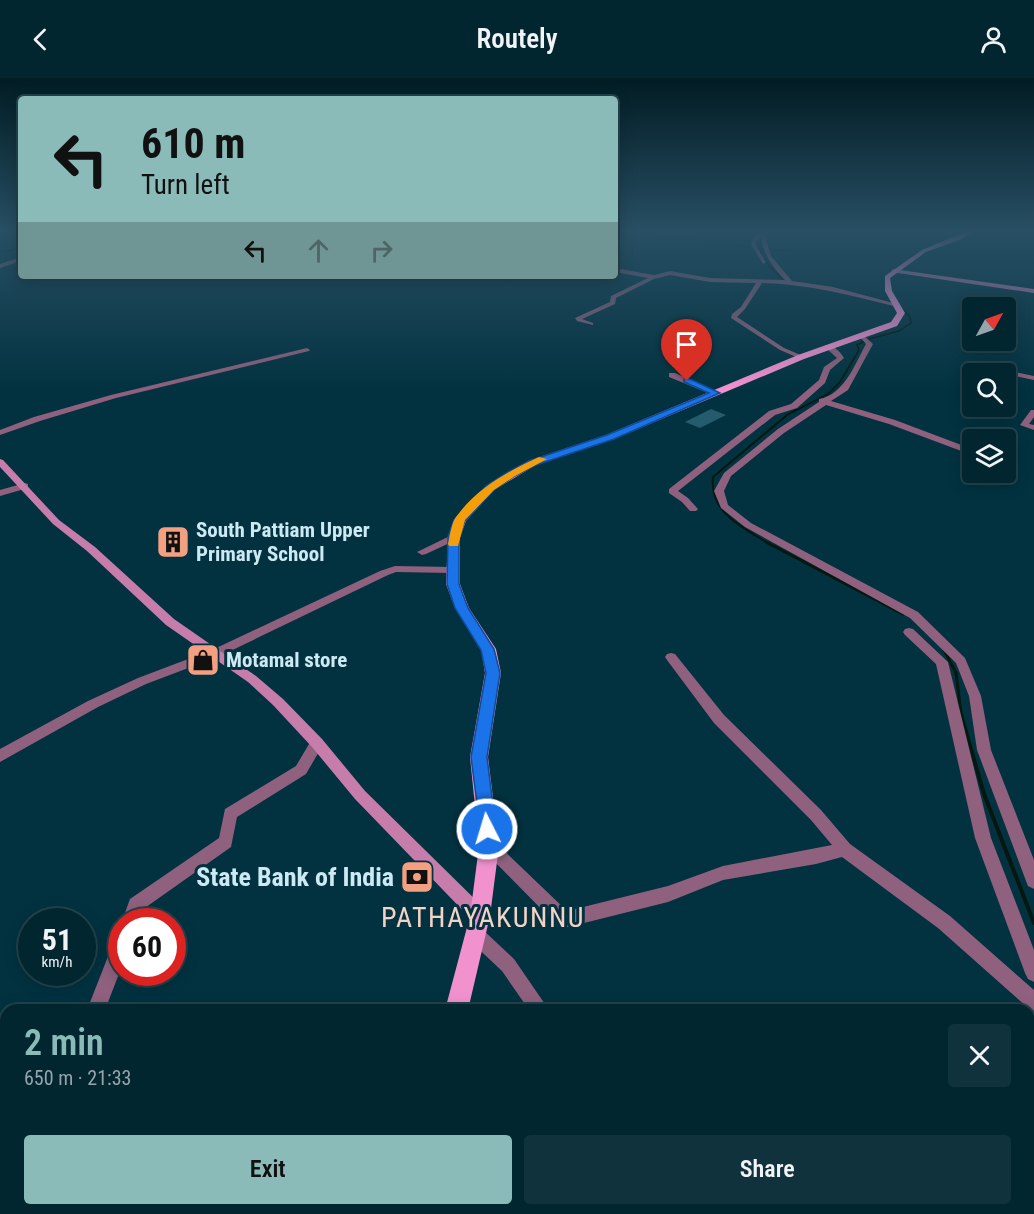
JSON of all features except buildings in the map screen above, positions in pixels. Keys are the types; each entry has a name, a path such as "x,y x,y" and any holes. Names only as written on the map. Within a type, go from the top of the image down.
{"main road":[{"path":"458,1004 480,916 489,846 479,757 493,673 488,649 462,608 453,584 454,537 460,520 490,488 532,463 610,437 801,357 884,328 899,319 901,313 894,304 886,284"},
{"path":"985,284 1034,291"},
{"path":"0,462 25,486 56,522 91,549 170,622 216,653 278,702 317,743 360,795 480,916"}],"street":[{"path":"591,324 578,318 613,303 613,297 640,284"},
{"path":"757,284 743,308 734,315 734,318 782,349 801,357"},
{"path":"802,284 894,304"},
{"path":"861,336 870,344 844,388 822,401 727,475 719,491 724,506 748,525 914,615 961,661 975,696 984,750 1034,881"},
{"path":"693,509 672,491 772,413 794,406 822,381 827,369 841,358 838,353 828,348"},
{"path":"0,433 49,414 96,400 173,384 307,350"},
{"path":"1016,374 1034,378"},
{"path":"672,375 716,393"},
{"path":"822,401 892,422 962,448"},
{"path":"1034,412 1024,425 1034,428"},
{"path":"0,493 25,486"},
{"path":"422,552 454,537"},
{"path":"0,756 93,704 142,681 216,653 384,573 395,569 452,570"},
{"path":"909,632 942,662 983,838 1034,973"},
{"path":"671,657 719,719 816,815 844,849 944,922 1034,1002"},
{"path":"135,908 226,842 230,814 300,770 317,743"},
{"path":"489,846 564,920 668,894 723,873 816,857 844,849"},
{"path":"475,934 508,965 536,1004"},
{"path":"98,1004 108,979"}],"waterway":[{"path":"869,339 899,331 911,323 910,317 900,307"},
{"path":"793,412 828,394 840,382 859,350 857,345 865,341"},
{"path":"768,543 738,524 722,509 716,500 713,477 796,410"},
{"path":"766,542 903,614"},
{"path":"944,650 956,673 961,713"},
{"path":"960,711 984,794 1034,923"}],"slow traffic":[{"path":"453,544 460,520 490,488 511,474 542,459"}],"place":[{"name":"South Pattiam Upper Primary School","path":"173,542"},
{"name":"Motamal store","path":"203,660"},
{"name":"State Bank of India","path":"417,877"}],"district":[{"name":"PATHAYAKUNNU","path":"483,917"}],"route":[{"path":"487,829 479,757 493,673 488,649 462,608 453,584 454,537 460,520 490,488 532,463 610,437 716,393 687,381"}]}
